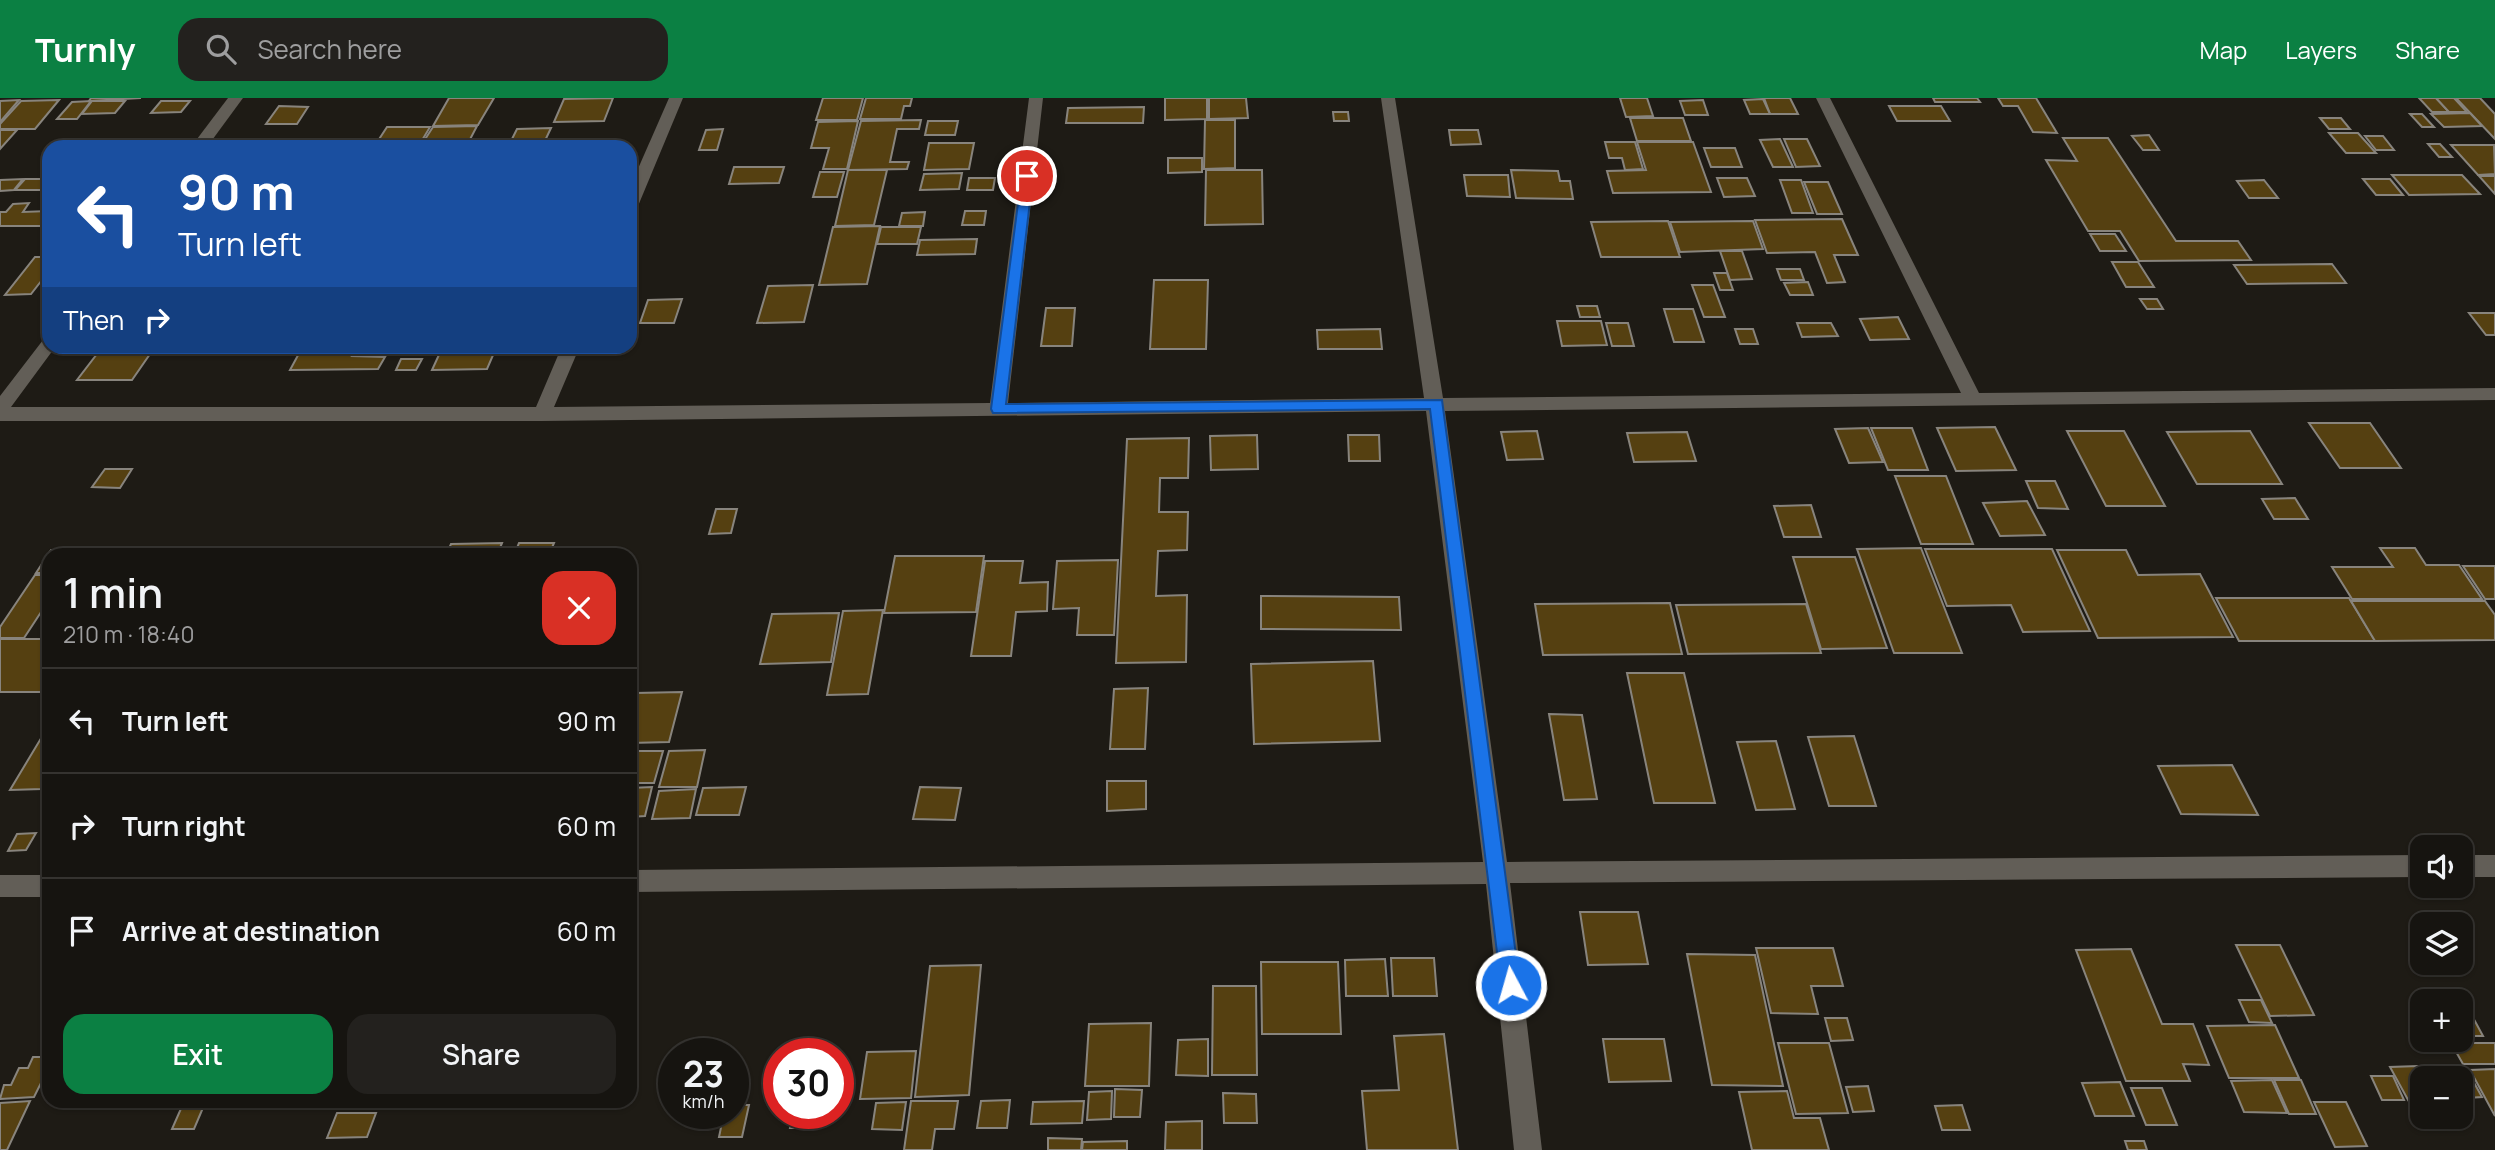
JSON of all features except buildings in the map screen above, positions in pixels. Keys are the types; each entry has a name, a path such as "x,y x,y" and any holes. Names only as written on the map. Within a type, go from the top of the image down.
{"street":[{"path":"204,140 236,98"},
{"path":"637,190 676,98"},
{"path":"998,409 1036,98"},
{"path":"1388,98 1437,404 1499,875 1528,1150"},
{"path":"1823,98 1973,399"},
{"path":"0,409 42,353"},
{"path":"542,414 567,354"},
{"path":"0,414 542,414 2495,394"},
{"path":"637,881 1499,875 1983,867 2410,866"},
{"path":"2473,866 2495,866"},
{"path":"0,886 42,886"}],"route":[{"path":"1027,176 998,409 1437,404 1511,985"}]}
